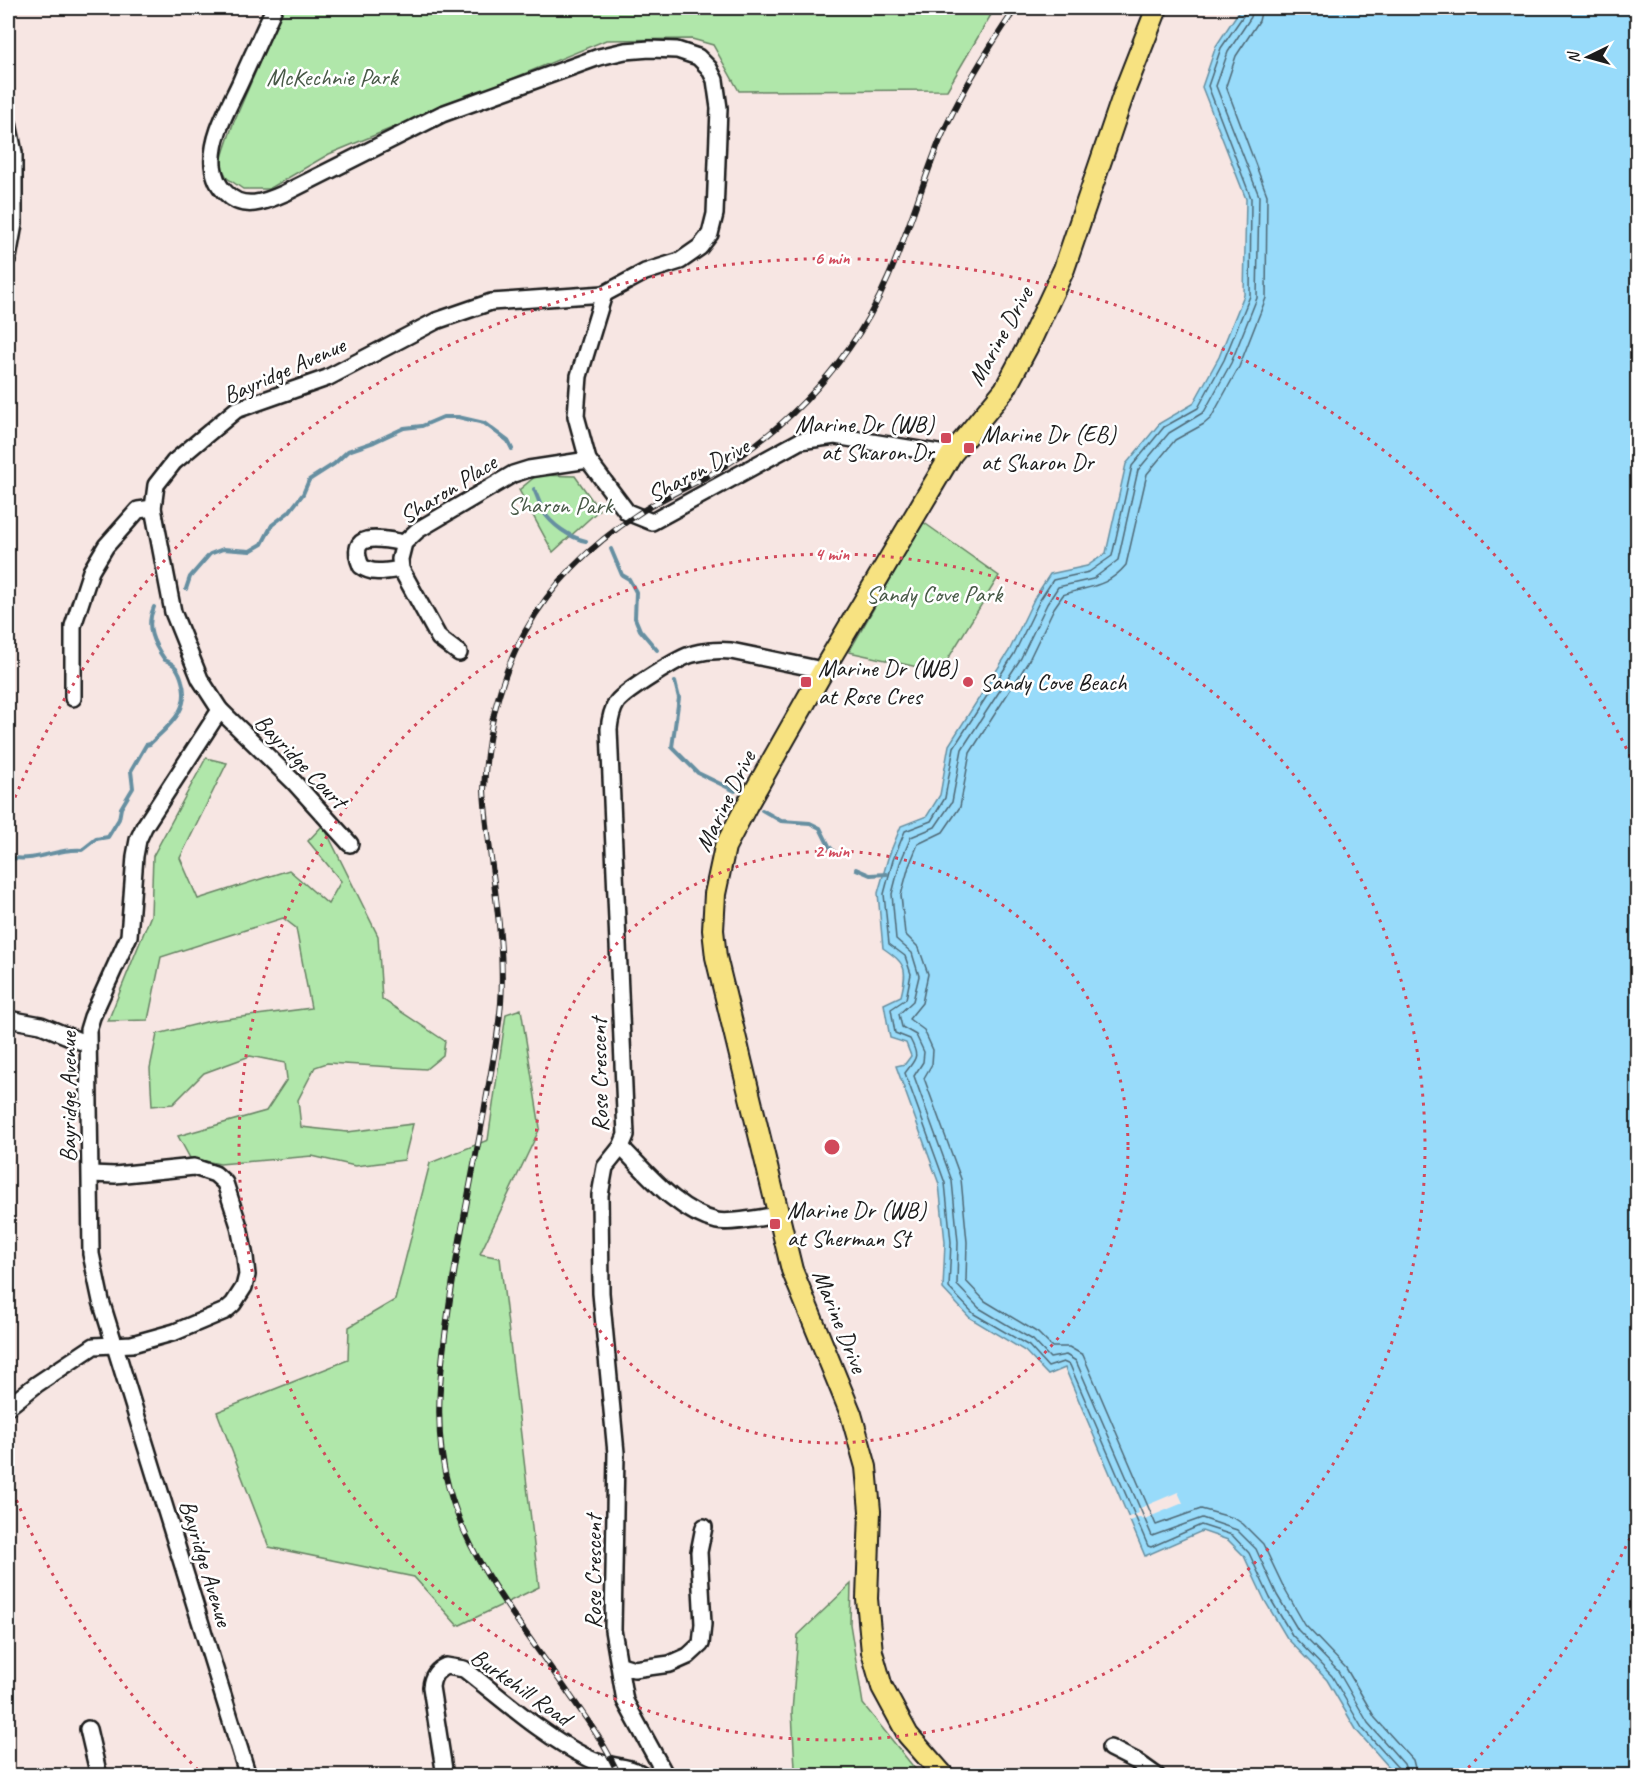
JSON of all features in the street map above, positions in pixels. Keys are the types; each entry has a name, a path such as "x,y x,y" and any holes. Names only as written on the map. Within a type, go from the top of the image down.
{"main road":[{"name":"Marine Drive","path":"944,1776 908,1734 882,1687 872,1652 867,1599 870,1511 866,1467 850,1414 792,1270 716,957 713,930 715,894 725,847 826,666 951,455 1005,388 1030,342 1064,269 1126,87 1157,8"}],"street":[{"name":"Bayridge Avenue","path":"248,1776 92,1266 87,1044 92,1017 129,936 138,840 144,827 220,710 200,679 173,612 153,508 156,485 174,462 236,410 327,378 436,321 491,302 604,294 645,272 680,261 700,248 710,234 715,214 719,108 715,80 705,61 677,50 625,51 599,57 442,114 269,200 242,203 225,193 216,178 213,166 214,150 222,122 274,8"},
{"path":"8,123 14,153 14,224 8,258"},
{"name":"Sharon Drive","path":"604,294 579,376 576,416 588,460 627,512 652,522 800,441 835,436 951,455"},
{"name":"Sharon Place","path":"404,543 371,538 364,541 357,553 361,566 375,572 401,570 400,559 404,543 418,530 513,474 588,460"},
{"path":"73,698 73,626 91,572 106,546 138,510 153,508"},
{"path":"401,570 439,638 459,652"},
{"name":"Rose Crescent","path":"666,1776 625,1701 614,1630 616,1453 601,1293 600,1195 605,1167 621,1147 626,1135 609,729 611,714 617,702 628,692 691,654 717,650 731,651 813,668 826,666"},
{"name":"Bayridge Court","path":"220,710 293,781 350,844"},
{"path":"8,1019 41,1025 87,1044"},
{"path":"621,1147 668,1194 697,1213 719,1221 778,1215"},
{"path":"8,1407 36,1383 94,1346 115,1347 175,1332 225,1311 233,1304 244,1287 247,1275 245,1257 231,1198 225,1183 214,1173 194,1167 115,1175 91,1173"},
{"path":"621,1665 634,1669 670,1664 688,1656 700,1644 703,1624 699,1552 704,1527"},
{"name":"Burkehill Road","path":"446,1776 431,1687 435,1673 446,1666 464,1669 553,1738 600,1770 636,1770 645,1776"},
{"path":"88,1730 99,1776"},
{"path":"1110,1748 1136,1761 1157,1776"}],"green space":[{"name":"McKechnie Park","path":"283,8 995,8 947,90 739,91 713,45 692,39 606,40 329,154 269,189 243,189 227,178 220,163 233,124"},
{"name":"Sharon Park","path":"537,475 575,476 599,510 553,552 519,490"},
{"name":"Sandy Cove Park","path":"923,522 999,576 940,672 849,652"},
{"path":"206,758 227,763 180,858 198,899 289,870 328,904 341,881 308,841 323,825 378,936 382,999 445,1041 443,1055 426,1069 327,1063 315,1067 298,1100 301,1127 347,1132 413,1124 404,1160 355,1166 312,1156 220,1164 190,1158 178,1136 266,1111 287,1079 285,1063 250,1056 204,1073 173,1104 152,1106 150,1068 157,1034 210,1021 311,1008 296,928 283,918 161,957 148,1020 108,1021 151,915 153,856"},
{"path":"521,1009 540,1128 480,1254 500,1258 539,1587 458,1626 414,1577 269,1547 217,1412 348,1360 349,1327 395,1300 430,1163 488,1140 506,1014"},
{"path":"851,1584 850,1624 863,1704 920,1775 789,1775 795,1768 792,1712 798,1635"}],"water":[{"path":"1241,8 1637,8 1637,1775 1396,1775 1357,1731 1327,1680 1287,1638 1265,1601 1244,1556 1228,1540 1202,1531 1145,1556 1065,1368 1048,1375 1025,1351 970,1318 943,1289 945,1242 939,1184 896,1066 905,1064 911,1056 906,1043 890,1038 884,1004 901,996 904,973 901,963 883,948 878,893 888,858 901,826 927,816 940,795 949,745 1009,651 1035,597 1050,574 1087,566 1106,553 1126,464 1160,423 1193,404 1219,357 1244,295 1246,199 1202,87 1216,46"}],"pier":[{"path":"1178,1492 1183,1503 1142,1520 1141,1517 1127,1522 1126,1518 1139,1513 1138,1509"}],"waterway":[{"path":"186,589 190,577 210,554 223,549 250,551 262,544 272,525 289,512 303,494 309,480 334,464 348,451 404,428 422,426 443,417 458,417 484,423 508,441 512,449"},
{"path":"534,489 543,511 551,521 567,534 586,541"},
{"path":"611,549 622,575 629,579 636,592 635,618 640,630 657,650"},
{"path":"8,864 14,858 31,858 82,850 96,839 108,837 119,819 121,808 133,788 131,771 146,745 150,744 171,723 181,709 183,700 184,691 179,674 174,666 165,660 152,635 150,621 154,607"},
{"path":"675,682 679,698 672,747 698,773 735,791"},
{"path":"762,810 781,821 810,823 820,828 829,846 838,856"},
{"path":"856,869 870,875 887,874"}],"railway":[{"path":"619,1776 595,1732 499,1594 470,1544 449,1489 441,1449 439,1409 446,1328 494,1058 501,1003 499,923 484,790 488,746 496,706 508,667 525,632 546,599 572,568 603,540 638,514 708,476 748,450 803,403 835,367 865,324 878,299 901,247 940,140 956,105 1016,8"}],"place":[{"name":"Marine Dr (WB) at Sharon Dr","path":"946,438"},
{"name":"Marine Dr (EB) at Sharon Dr","path":"969,448"},
{"name":"Marine Dr (WB) at Rose Cres","path":"806,682"},
{"name":"Sandy Cove Beach","path":"968,682"},
{"name":"Marine Dr (WB) at Sherman St","path":"775,1224"}]}
